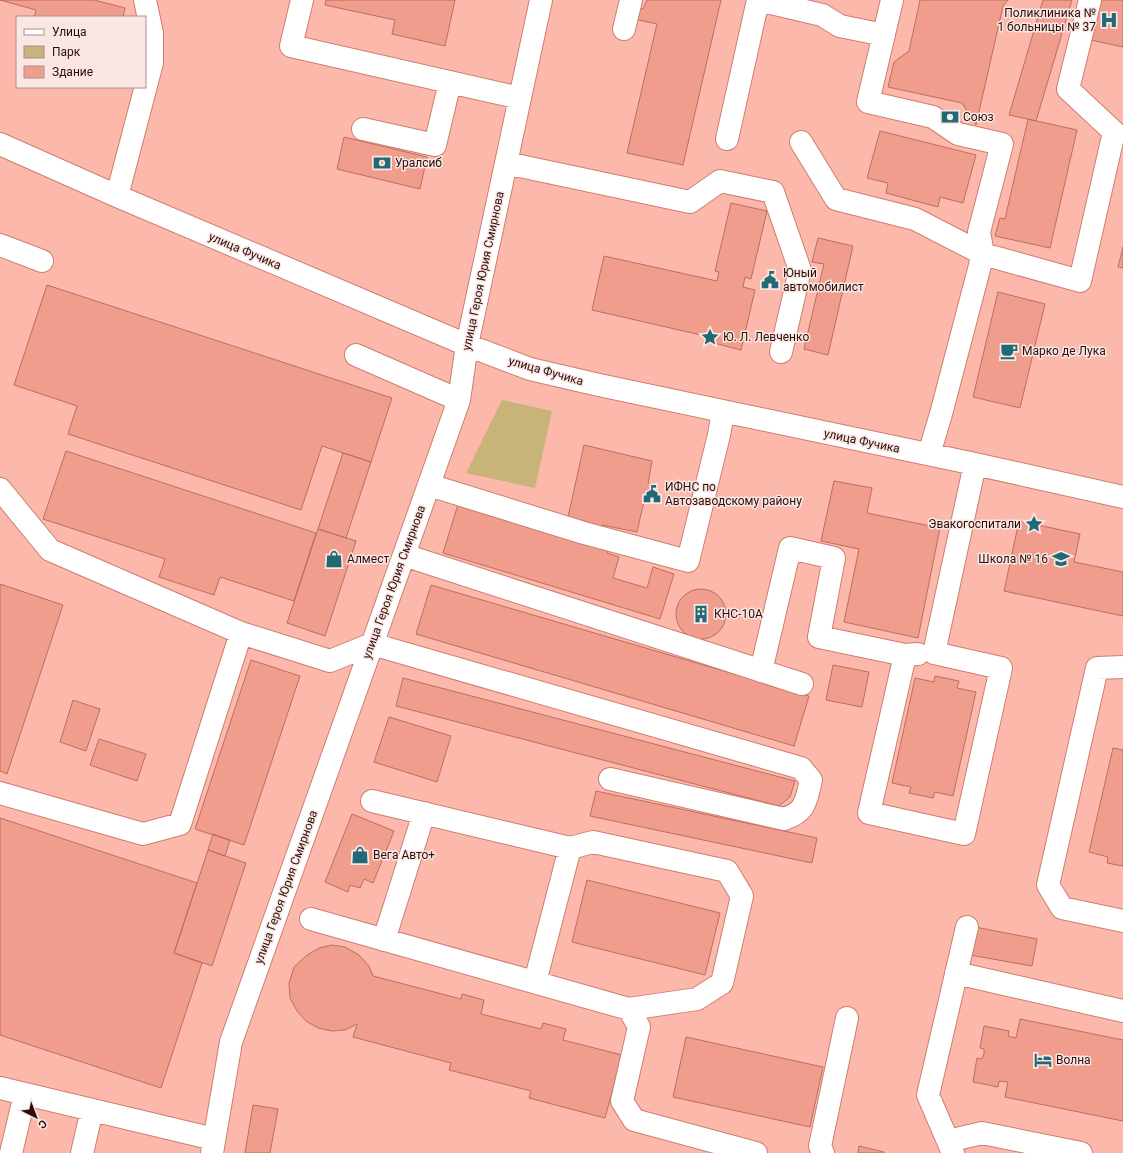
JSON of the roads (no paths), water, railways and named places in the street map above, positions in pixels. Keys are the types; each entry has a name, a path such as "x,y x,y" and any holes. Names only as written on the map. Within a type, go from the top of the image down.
{"street":[{"path":"145,0 152,34 152,64 146,87"},
{"path":"302,0 291,46 520,98"},
{"name":"улица Героя Юрия Смирнова","path":"213,1146 231,1042 459,400 467,345 541,0"},
{"path":"624,29 631,0"},
{"path":"727,139 758,0 824,7 840,26 884,35"},
{"path":"892,0 868,102 933,117 958,134 1002,144 979,232 983,254 929,454"},
{"path":"801,142 836,199 915,220 983,254 1080,281 1114,132 1068,89 1090,0"},
{"path":"363,129 435,145 450,82"},
{"path":"117,196 146,88"},
{"name":"улица Фучика","path":"0,144 117,196 467,345 530,369 723,412 929,454 1123,497"},
{"path":"506,163 690,202 720,181 773,192 800,270 781,352"},
{"path":"0,245 42,262"},
{"path":"356,355 459,400"},
{"path":"428,485 584,533 688,561 723,412"},
{"path":"934,653 975,464"},
{"path":"0,489 50,550 241,633 330,660 372,644 801,768 811,780 804,805 795,816 784,819 610,779"},
{"path":"761,671 790,548 834,558 819,637 905,655 934,653 1001,668 964,834 869,813 905,655"},
{"path":"404,555 802,684"},
{"path":"0,793 143,834 180,824 241,633"},
{"path":"1123,667 1097,668 1048,885 1062,908 1123,921"},
{"path":"311,919 629,1009 697,999 722,983 742,896 727,871 593,842 570,848 372,801"},
{"path":"384,940 424,813"},
{"path":"535,982 570,848"},
{"path":"967,927 928,1095 951,1147 982,1133 1081,1153"},
{"path":"956,973 1123,1011"},
{"path":"629,1009 639,1027 622,1101 634,1120 756,1153"},
{"path":"818,1150 847,1018"},
{"path":"0,1088 92,1110 213,1146"},
{"path":"11,1153 25,1094"},
{"path":"82,1153 92,1110"}],"place":[{"name":"Поликлиника № 1 больницы № 37","path":"1109,20"},
{"name":"Союз","path":"950,117"},
{"name":"Уралсиб","path":"382,163"},
{"name":"Юный автомобилист","path":"770,280"},
{"name":"Ю. Л. Левченко","path":"710,337"},
{"name":"Марко де Лука","path":"1009,351"},
{"name":"ИФНС по Автозаводскому району","path":"652,494"},
{"name":"Эвакогоспитали","path":"1034,524"},
{"name":"Алмест","path":"334,559"},
{"name":"Школа № 16","path":"1061,559"},
{"name":"КНС-10А","path":"701,614"},
{"name":"Вега Авто+","path":"360,855"},
{"name":"Волна","path":"1043,1060"}]}
